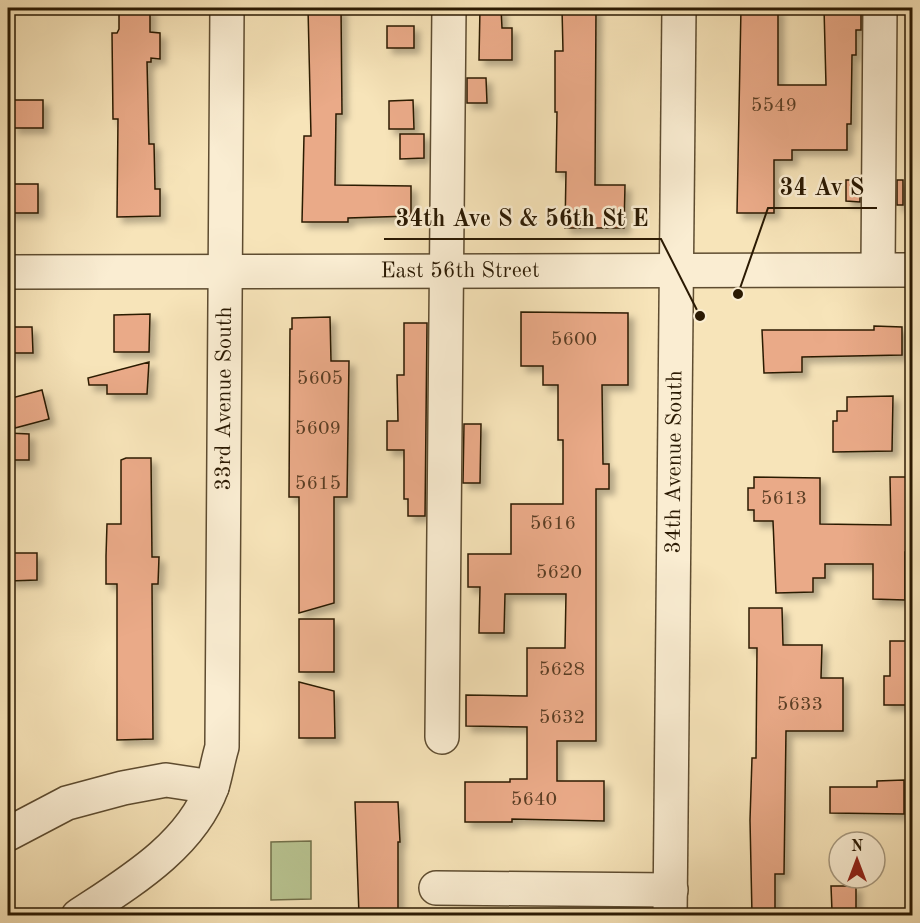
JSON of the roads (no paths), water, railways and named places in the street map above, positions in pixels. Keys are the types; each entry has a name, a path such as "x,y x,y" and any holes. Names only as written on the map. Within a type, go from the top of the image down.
{"street":[{"name":"33rd Avenue South","path":"78,915 156,861 182,835 212,787 222,747 227,8"},
{"path":"442,737 449,8"},
{"name":"34th Avenue South","path":"670,903 679,8"},
{"path":"878,269 880,8"},
{"name":"East 56th Street","path":"8,273 446,269 912,270"},
{"path":"8,834 67,803 123,788 166,780 212,787"},
{"path":"436,888 670,903"}],"place":[{"name":"34 Av S","path":"738,294"},
{"name":"34th Ave S & 56th St E","path":"700,316"}]}
